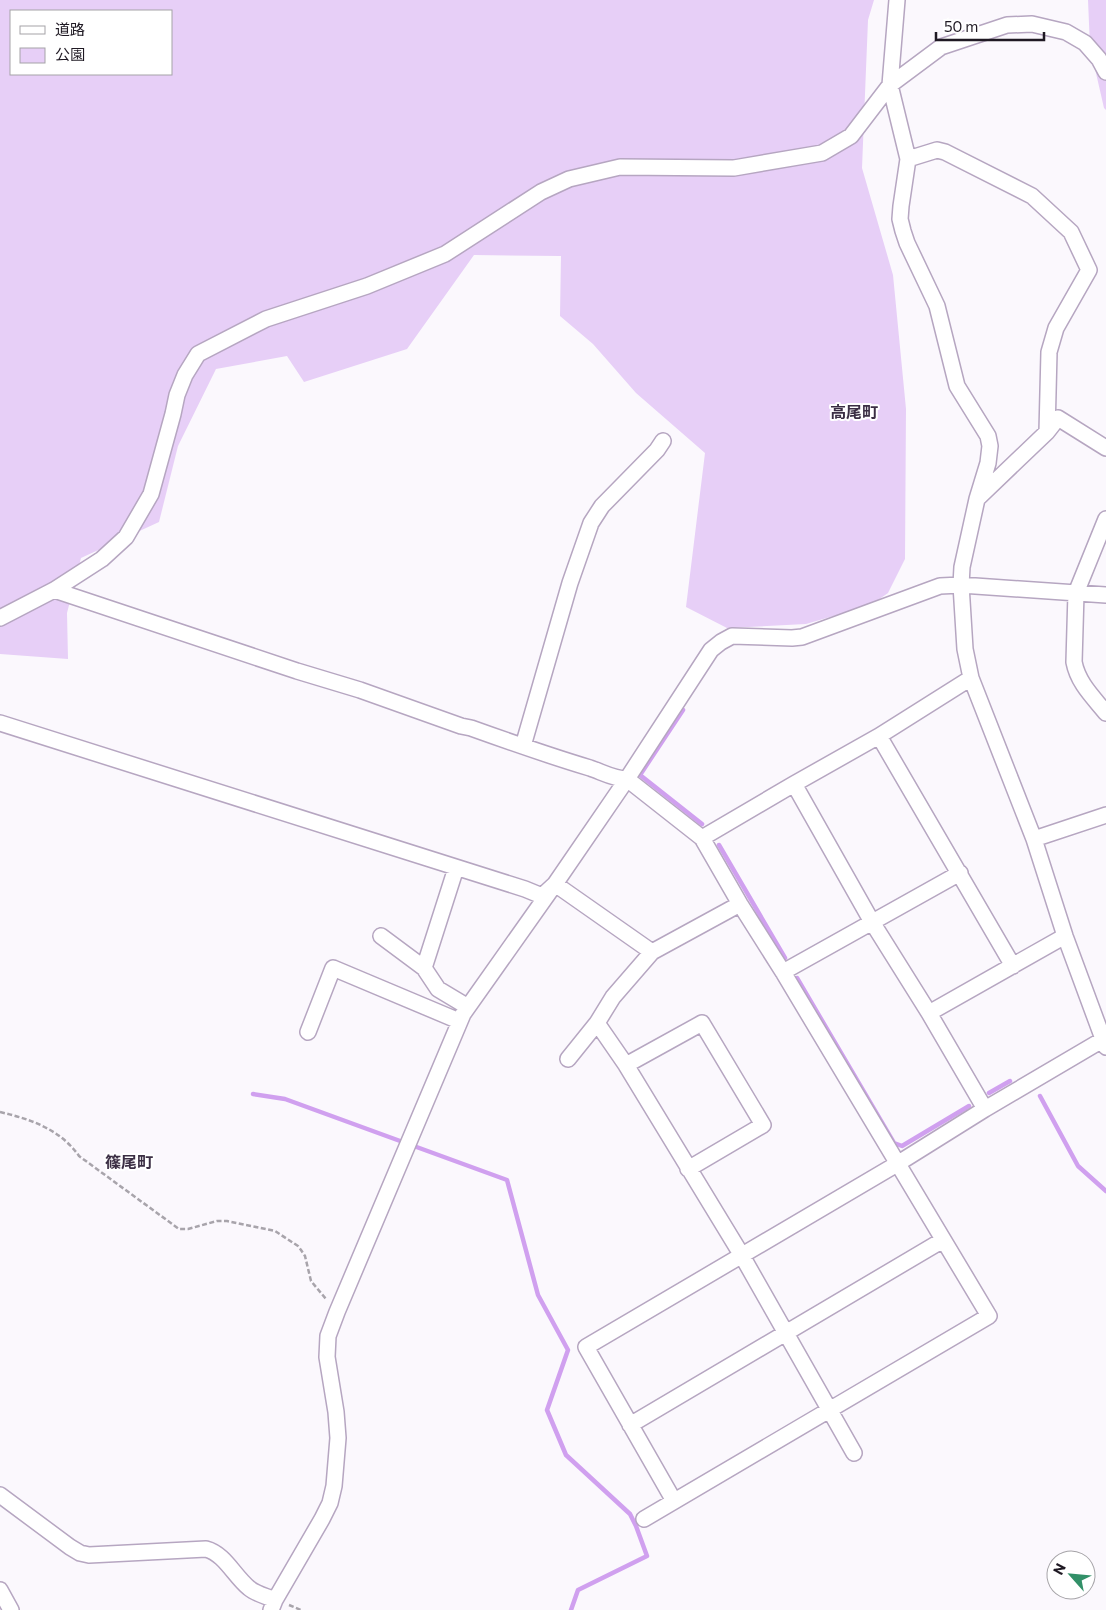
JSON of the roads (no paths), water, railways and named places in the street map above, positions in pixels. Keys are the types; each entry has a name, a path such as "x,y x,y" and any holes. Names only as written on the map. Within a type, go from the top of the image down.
{"street":[{"path":"674,1501 586,1347 896,1164 1104,1035 1065,936 1034,839 971,678 965,649 961,585 962,567 977,499 988,463 990,446 988,436 957,386 937,306 907,243 900,219 900,206 908,159 890,85 897,0"},
{"path":"0,618 54,590 102,559 126,537 151,494 177,395 185,375 198,354 266,319 367,286 445,254 541,192 569,179 620,167 734,168 822,153 851,136 890,85 941,47 1007,25 1032,24 1066,32 1085,43 1106,72"},
{"path":"908,159 937,150 945,152 1032,196 1071,232 1090,270 1056,328 1049,352 1047,432"},
{"path":"977,499 1047,432 1058,418 1106,448"},
{"path":"523,746 570,583 591,522 602,506 657,450 663,441"},
{"path":"1106,519 1076,593 1074,662 1076,674 1106,713"},
{"path":"0,1494 80,1553 89,1555 206,1549 214,1551 241,1581 273,1605 322,1520 330,1503 334,1486 338,1438 336,1412 327,1357 328,1336 459,1021 627,780 712,650 732,636 792,638 802,636 940,586 961,585 1106,595"},
{"path":"54,590 297,672 360,690 461,726 606,773 618,779 627,780 702,838 989,1316 644,1519"},
{"path":"702,838 879,736 971,678"},
{"path":"0,723 542,896 555,884"},
{"path":"879,736 1013,966"},
{"path":"794,784 872,922 929,1013 985,1109"},
{"path":"1034,839 1106,815"},
{"path":"424,968 456,868"},
{"path":"782,972 960,873"},
{"path":"555,884 652,952"},
{"path":"568,1059 597,1024 612,997 652,952 740,904"},
{"path":"381,936 424,968 438,989 468,1007"},
{"path":"929,1013 1065,936"},
{"path":"308,1032 333,968 459,1021"},
{"path":"626,1065 702,1023 764,1125 688,1169"},
{"path":"597,1024 626,1065 741,1254 854,1453"},
{"path":"630,1425 943,1240"},
{"path":"0,1590 11,1610"}],"waterway":[{"path":"683,710 640,775 702,824"},
{"path":"719,845 785,958"},
{"path":"797,978 894,1143 902,1146 969,1106"},
{"path":"989,1093 1010,1081"},
{"path":"253,1094 285,1099 507,1180 538,1295 568,1350 547,1410 566,1455 630,1514 647,1556 578,1590 571,1610"},
{"path":"1040,1096 1078,1166 1106,1191"}],"district":[{"name":"高尾町","path":"854,411"},
{"name":"篠尾町","path":"129,1161"}]}
